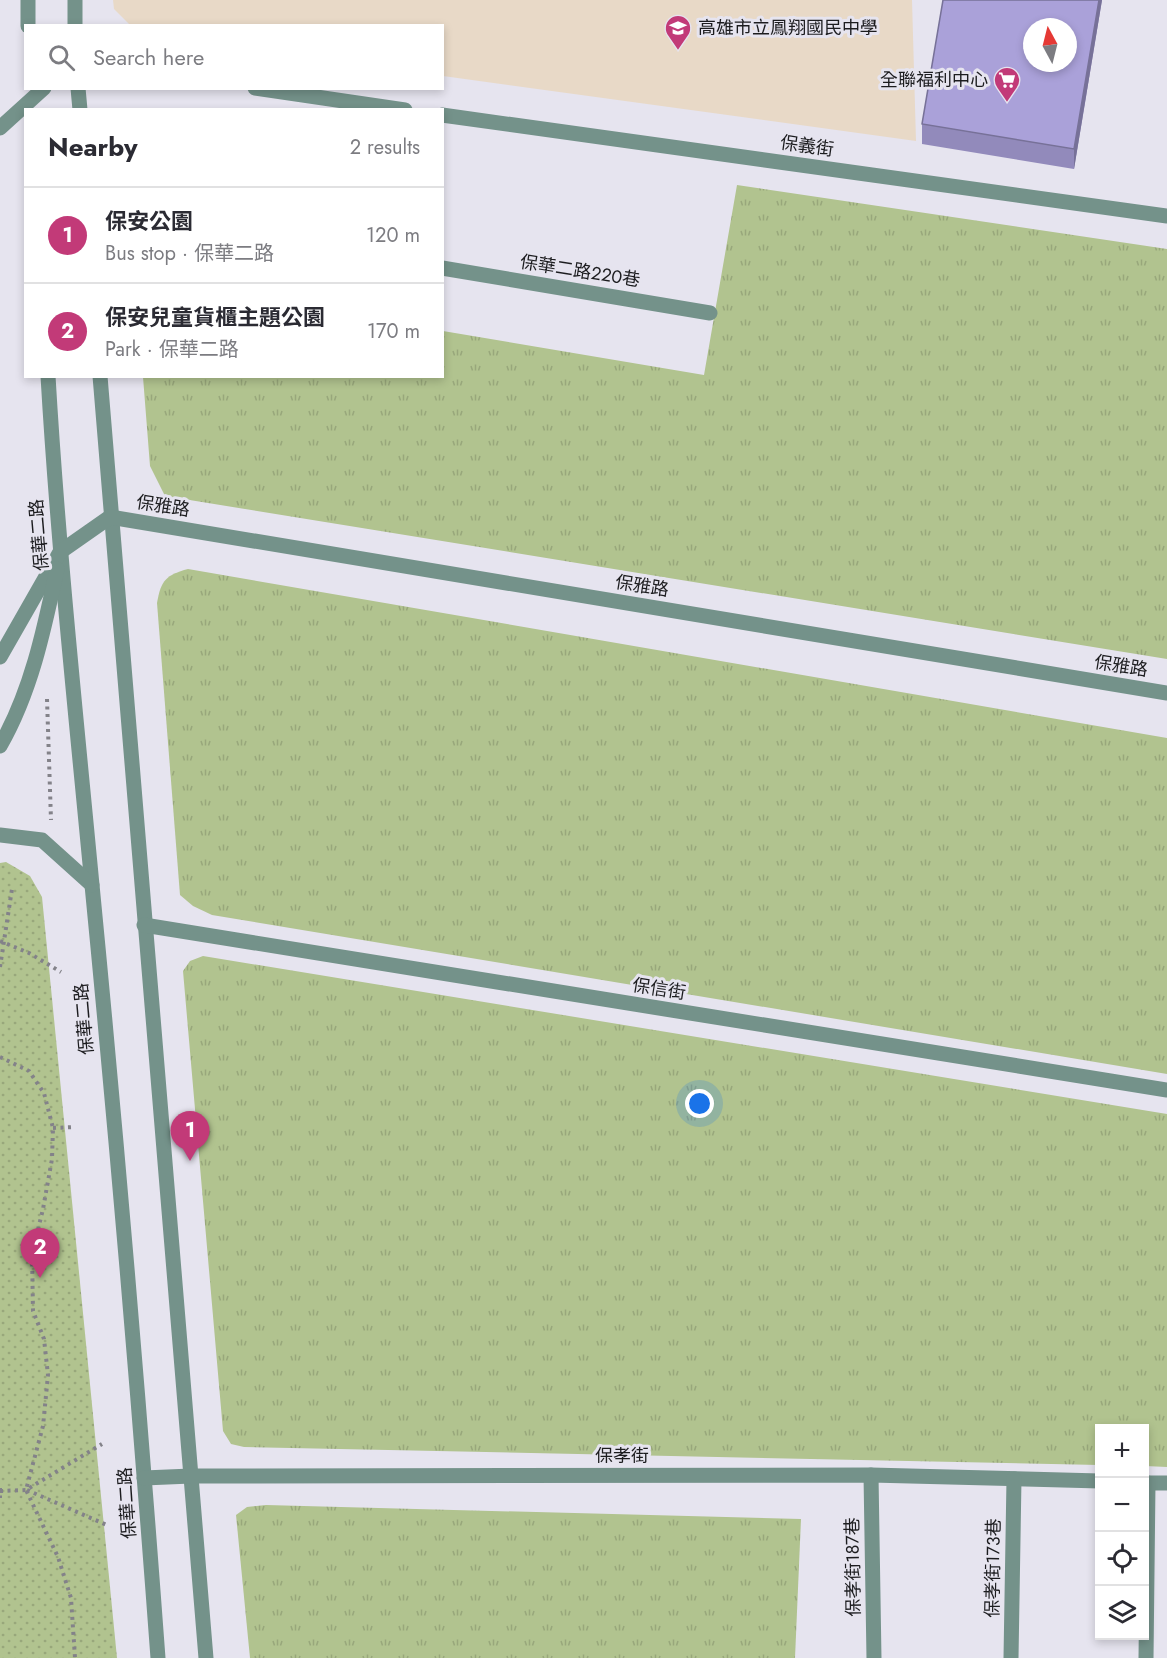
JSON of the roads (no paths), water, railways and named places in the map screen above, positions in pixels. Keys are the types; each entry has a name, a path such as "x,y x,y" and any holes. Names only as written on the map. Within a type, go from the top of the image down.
{"street":[{"path":"28,0 28,24"},
{"path":"75,0 75,24"},
{"path":"78,90 80,108"},
{"path":"269,90 391,108"},
{"path":"0,128 35,96"},
{"name":"保義街","path":"444,115 1167,216"},
{"name":"保華二路220巷","path":"444,268 710,313"},
{"name":"保華二路","path":"48,378 60,552 92,885 158,1658"},
{"path":"100,378 206,1658"},
{"path":"0,657 60,552 111,517"},
{"name":"保雅路","path":"111,517 1167,693"},
{"path":"0,746 26,691 39,651 60,552"},
{"path":"0,835 42,840 92,885"},
{"name":"保信街","path":"144,925 1167,1090"},
{"name":"保孝街","path":"144,1478 190,1476 871,1475 1095,1481"},
{"name":"保孝街187巷","path":"871,1475 874,1658"},
{"name":"保孝街173巷","path":"1011,1658 1014,1479"},
{"path":"1149,1483 1167,1483"},
{"path":"1146,1532 1146,1658"}],"place":[{"name":"高雄市立鳳翔國民中學","path":"678,51"},
{"name":"全聯福利中心","path":"1007,103"},
{"name":"保安公園","path":"190,1161"},
{"name":"保安兒童貨櫃主題公園","path":"40,1278"}]}
